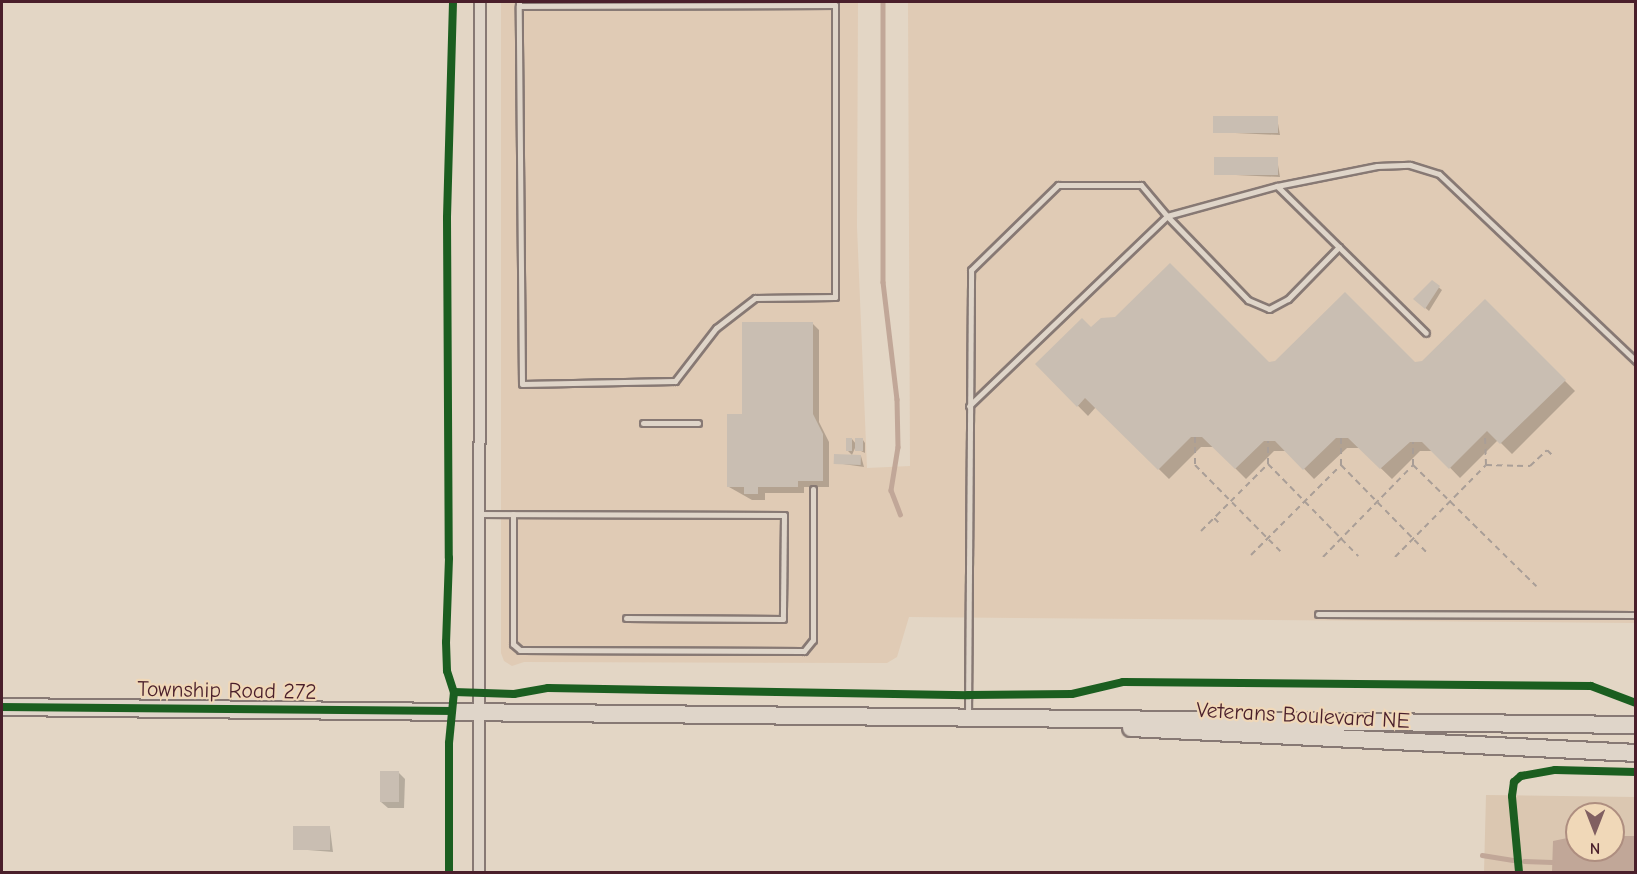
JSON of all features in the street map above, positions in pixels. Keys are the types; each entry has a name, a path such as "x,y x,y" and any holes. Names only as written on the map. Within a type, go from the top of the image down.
{"main road":[{"name":"Township Road 272","path":"2,707 479,711"},
{"name":"Veterans Boulevard NE","path":"479,711 1635,725"},
{"name":"Veterans Boulevard NE","path":"968,718 1338,741 1635,753"}],"street":[{"path":"479,873 480,2"}],"lane":[{"path":"519,4 835,5 835,297 755,298 716,328 675,381 522,384 519,4"},
{"path":"969,406 1167,216 1277,186 1377,166 1410,165 1439,174 1635,361"},
{"path":"968,718 971,270 1058,185 1141,185 1167,216 1248,300 1269,309 1288,299 1339,247"},
{"path":"1277,186 1426,333"},
{"path":"643,423 698,423"},
{"path":"513,514 513,644 520,650 804,651 813,640 813,489"},
{"path":"479,514 784,515 783,619 626,618"},
{"path":"1318,614 1635,615"}],"path":[{"path":"1485,434 1486,465"},
{"path":"1195,437 1195,465 1282,553"},
{"path":"1341,438 1341,465 1429,555"},
{"path":"1268,441 1268,464 1358,556"},
{"path":"1323,556 1413,465 1413,442"},
{"path":"1395,556 1486,465 1530,466 1547,450 1554,457"},
{"path":"1201,531 1268,464"},
{"path":"1251,555 1341,465"},
{"path":"1413,465 1536,586"},
{"path":"1214,518 1220,524"}],"shaded area":[{"path":"501,2 858,2 857,227 867,468 910,466 908,2 1635,2 1635,623 909,617 897,657 887,663 524,662 512,666 504,661 501,653"},
{"path":"1486,795 1635,797 1635,872 1484,872"},
{"path":"1625,836 1635,836 1635,872 1552,872 1553,841 1565,838 1565,862 1625,862"}],"building":[{"path":"1213,116 1278,116 1278,133 1213,133"},
{"path":"1214,157 1278,157 1278,175 1214,175"},
{"path":"1170,263 1269,362 1275,361 1345,292 1415,362 1422,361 1485,299 1566,380 1500,444 1487,431 1449,469 1422,442 1410,442 1380,469 1348,438 1336,438 1303,470 1275,441 1264,441 1235,469 1202,437 1191,437 1158,470 1085,398 1077,407 1035,364 1082,318 1091,327 1101,318 1115,317"},
{"path":"1432,280 1440,286 1425,309 1413,299"},
{"path":"742,322 813,322 813,414 823,434 823,481 798,481 798,487 758,487 758,494 744,494 744,487 727,487 727,414 742,414"},
{"path":"846,438 852,438 852,451 846,451"},
{"path":"855,438 863,438 863,451 855,451"},
{"path":"834,454 861,455 861,465 834,464"},
{"path":"380,771 399,771 399,802 380,802"},
{"path":"293,826 330,826 330,850 293,850"}],"waterway":[{"path":"883,2 883,282 897,399 898,447 891,490 900,514"},
{"path":"1482,855 1513,860"},
{"path":"1524,861 1552,862"}],"cycle path":[{"path":"453,2 447,218 449,558 446,642 447,671 454,692"},
{"path":"449,872 449,743 454,692 514,694 548,688 968,695 1072,694 1123,682 1591,686 1636,703"},
{"path":"2,707 452,711"},
{"path":"1519,872 1512,796 1514,782 1521,776 1555,770 1636,772"}]}
